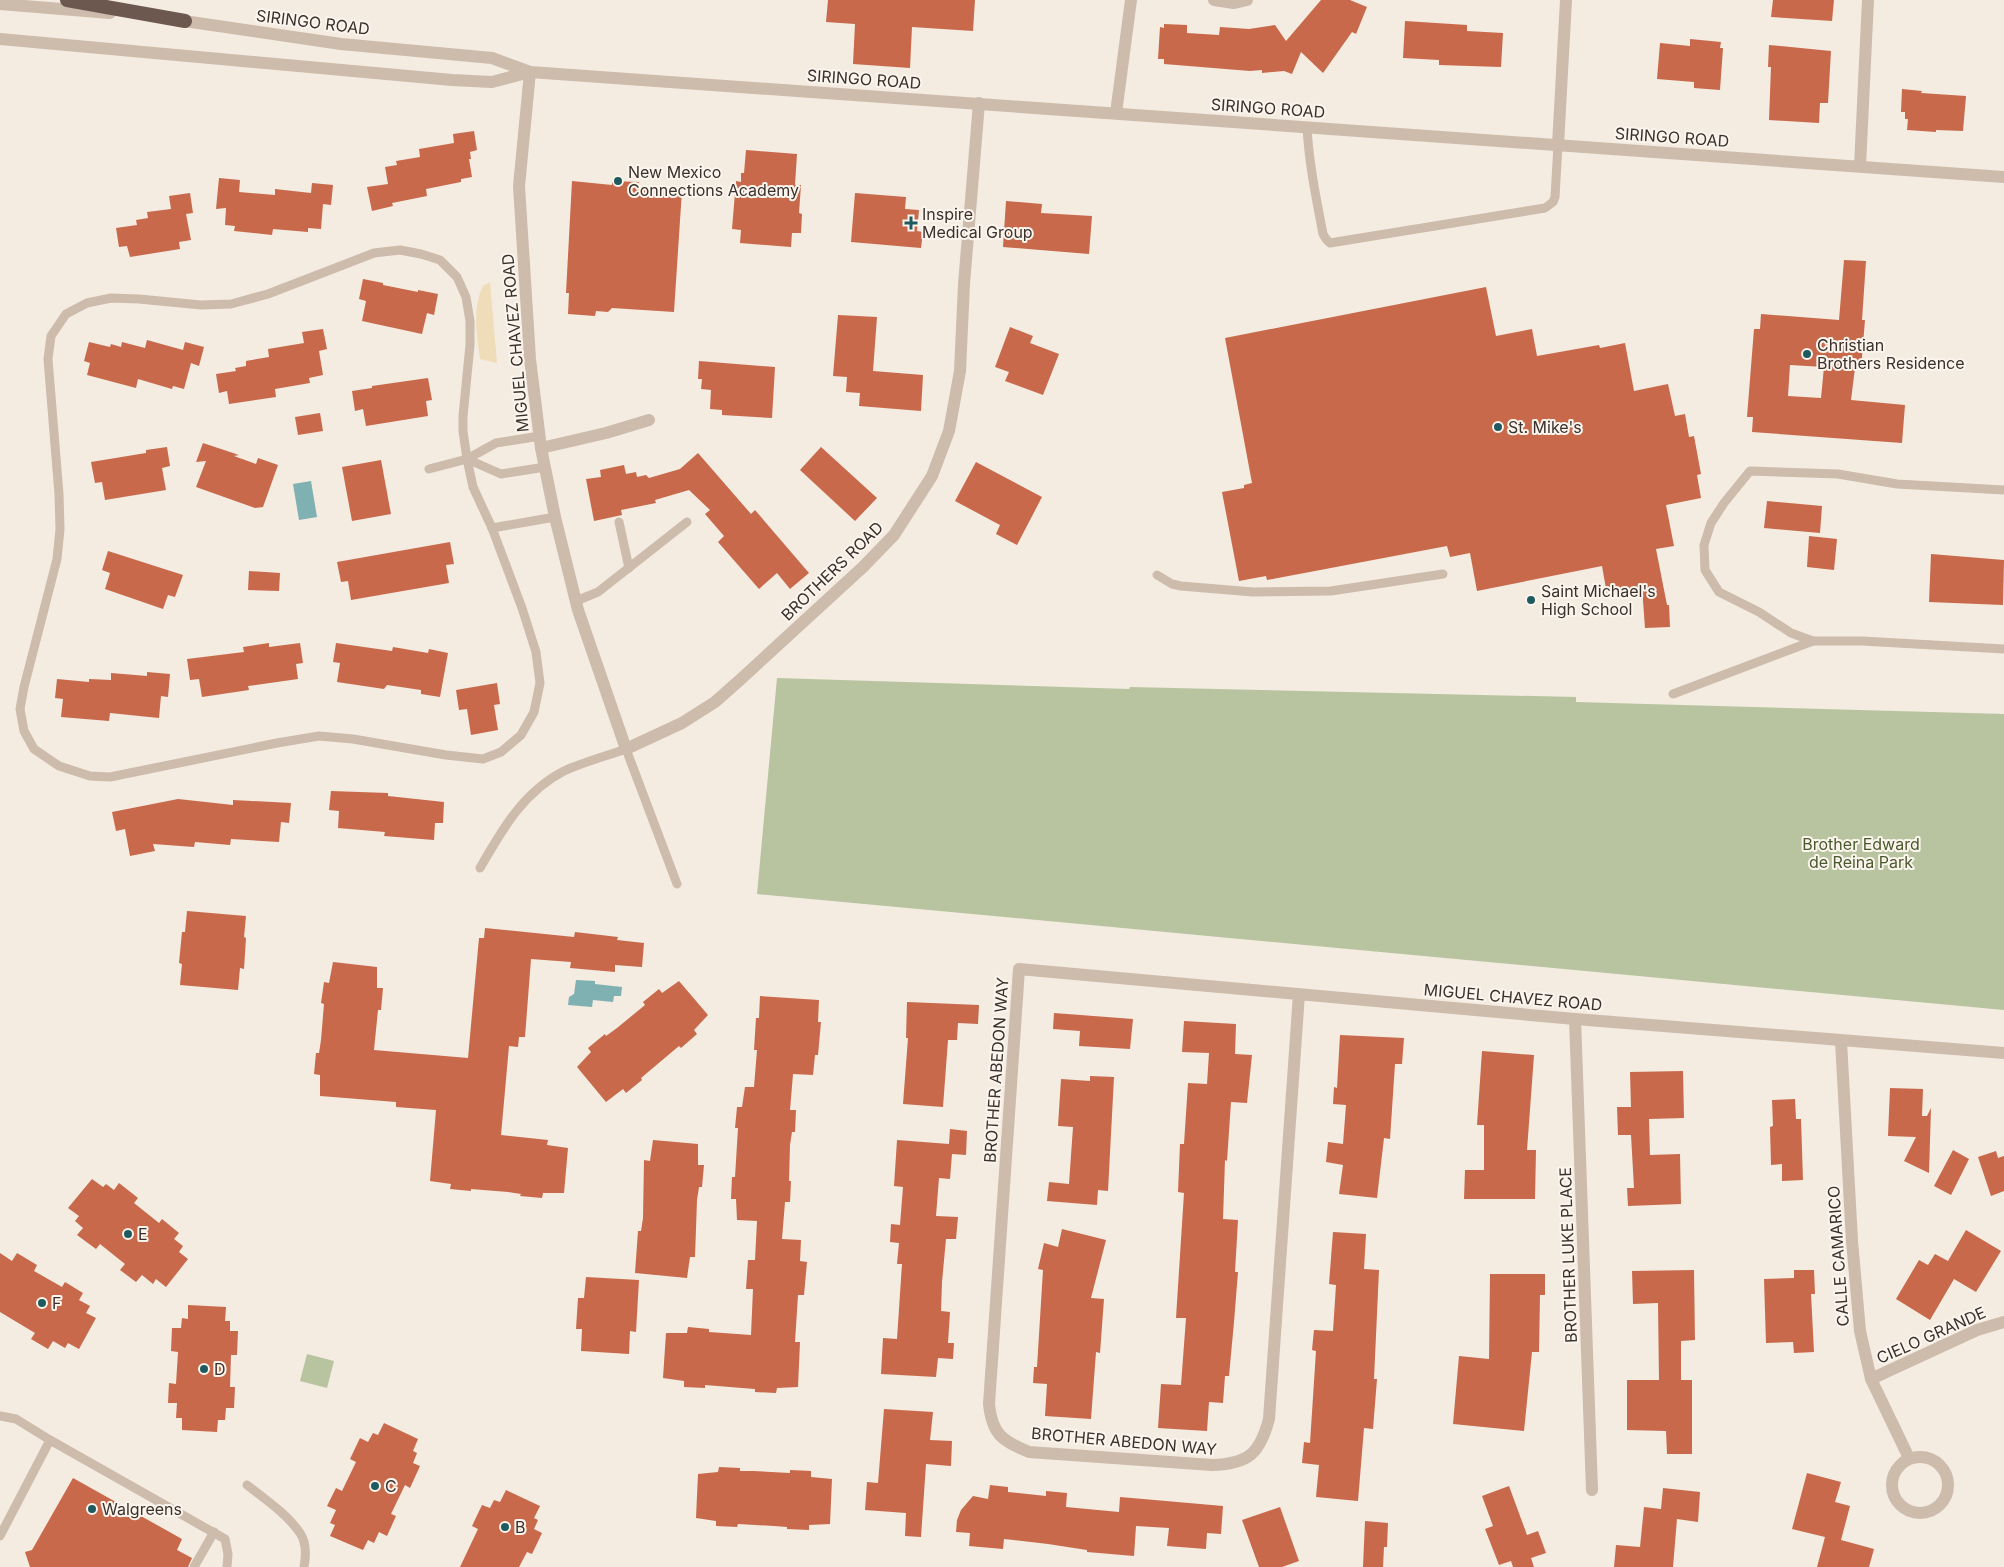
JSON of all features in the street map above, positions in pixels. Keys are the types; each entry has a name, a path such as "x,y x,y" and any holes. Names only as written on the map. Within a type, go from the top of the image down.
{"highway":[{"path":"67,0 185,21"}],"street":[{"path":"1116,113 1131,0"},
{"path":"1214,0 1234,3 1247,0"},
{"path":"1558,145 1566,0"},
{"path":"1860,166 1868,0"},
{"name":"SIRINGO ROAD","path":"0,4 185,21 342,44 492,58 530,72 2004,177"},
{"name":"SIRINGO ROAD","path":"0,39 452,80 492,82 530,72"},
{"name":"MIGUEL CHAVEZ ROAD","path":"530,72 519,186 530,359 541,442 555,517 576,601 626,749"},
{"name":"BROTHERS ROAD","path":"626,749 682,723 715,702 741,680 863,567 894,535 932,476 949,431 960,371 964,284 979,103"},
{"path":"541,442 606,433 649,420"},
{"name":"MIGUEL CHAVEZ ROAD","path":"1020,969 1575,1019 2004,1053"},
{"name":"BROTHER ABEDON WAY","path":"1020,969 989,1404 991,1421 1000,1435 1011,1444 1029,1452 1226,1465 1240,1461 1254,1452 1263,1440 1269,1419 1299,994"},
{"name":"BROTHER LUKE PLACE","path":"1575,1019 1592,1490"},
{"name":"CALLE CAMARICO","path":"1841,1041 1860,1331 1871,1379 1909,1458"},
{"name":"CIELO GRANDE","path":"1871,1379 1977,1330 2004,1322"},
{"path":"1920,1456 1931,1459 1940,1465 1946,1474 1948,1485 1946,1496 1940,1505 1930,1511 1919,1513 1908,1510 1900,1504 1894,1495 1892,1484 1894,1473 1900,1464 1909,1458 1920,1456"}],"lane":[{"path":"1307,127 1309,165 1323,234 1330,243 1545,208 1553,202 1558,145"},
{"path":"400,250 440,260 457,277 466,297 470,321 470,345 463,431 473,487 492,528 531,634 536,652 540,683 534,712 521,735 500,752 483,760 354,739 318,736 110,777 90,776 59,766 34,749 24,731 20,709 24,687 57,559 59,541 59,494 48,358 51,336 66,314 87,303 111,298 201,306 231,304 268,294 374,254 400,250"},
{"path":"429,469 467,459 496,443 541,442"},
{"path":"467,459 500,474 545,467"},
{"path":"1813,642 1791,633 1759,612 1719,592 1705,570 1704,545 1711,523 1724,503 1750,472 1838,474 1898,484 2004,490"},
{"path":"492,528 555,517"},
{"path":"619,522 629,568"},
{"path":"576,601 598,592 687,522"},
{"path":"1157,575 1172,584 1181,586 1253,592 1331,591 1443,574"},
{"path":"1673,694 1813,642 1862,641 2004,649"},
{"path":"480,868 511,816 543,785 564,771 626,749 676,884"},
{"path":"0,1416 16,1419 225,1539 228,1554 227,1567"},
{"path":"0,1536 50,1440"},
{"path":"247,1485 278,1510 301,1534 306,1550 304,1567"},
{"path":"194,1567 214,1532"}],"green space":[{"name":"Brother Edward de Reina Park","path":"777,678 1129,689 1130,687 1576,697 1576,702 2004,714 2004,1010 757,894"},
{"path":"307,1354 334,1361 327,1388 300,1381"}],"sand":[{"path":"490,282 497,363 480,359 477,331 477,304 483,286"}],"water":[{"path":"311,481 317,517 299,520 293,484"},
{"path":"576,980 595,981 595,984 622,987 621,996 614,996 613,1002 593,1000 592,1007 568,1005 569,997 574,994"}],"building":[{"path":"828,0 975,0 973,31 912,27 910,68 853,64 855,24 826,22"},
{"path":"1321,0 1350,0 1367,7 1356,34 1352,32 1323,73 1301,52 1292,74 1284,71 1262,73 1262,70 1250,71 1164,64 1164,59 1158,59 1160,27 1164,28 1164,24 1187,25 1187,33 1219,35 1220,27 1249,29 1275,25 1286,41"},
{"path":"1773,0 1834,0 1832,21 1771,17"},
{"path":"1405,21 1467,25 1467,31 1503,33 1501,67 1439,65 1439,60 1403,58"},
{"path":"1690,39 1721,42 1720,48 1723,48 1720,90 1694,88 1694,82 1657,79 1660,43 1690,46"},
{"path":"1769,45 1831,51 1828,103 1820,103 1819,123 1769,120 1771,67 1768,67"},
{"path":"1902,89 1922,91 1921,93 1966,96 1963,131 1907,130 1908,119 1905,119 1905,112 1901,112"},
{"path":"474,131 477,150 470,152 471,159 469,159 472,177 461,179 461,182 426,189 427,196 392,203 393,206 372,211 367,187 388,184 385,167 397,165 396,161 420,157 419,149 454,143 453,134"},
{"path":"746,150 797,154 795,185 801,185 799,213 802,214 801,233 792,233 791,247 740,243 741,230 732,229 736,181 741,182 741,173 744,173"},
{"path":"219,178 240,180 239,192 275,195 275,189 311,193 312,183 333,185 331,205 323,204 321,229 308,228 308,232 273,229 272,235 234,231 235,226 225,225 226,208 216,209"},
{"path":"572,181 612,185 612,181 639,182 638,187 682,190 674,312 612,308 608,312 596,311 595,316 568,314 569,293 566,293"},
{"path":"190,193 193,213 186,214 191,240 179,242 180,249 130,257 127,246 119,247 116,228 137,225 136,220 148,218 147,212 171,209 169,196"},
{"path":"855,193 906,197 905,209 919,210 917,231 923,232 921,248 851,242"},
{"path":"1006,201 1042,204 1041,213 1092,216 1089,254 1003,247"},
{"name":"Christian Brothers Residence","path":"1844,260 1866,261 1862,320 1865,320 1861,369 1855,368 1851,400 1905,405 1902,443 1752,432 1753,417 1747,417 1754,329 1760,329 1761,314 1839,320","holes":["1790,365 1824,367 1821,398 1788,396"]},
{"path":"363,279 418,292 418,290 438,294 434,315 427,313 422,334 362,321 366,301 359,299"},
{"name":"St. Mike's","path":"1486,287 1496,336 1532,329 1537,356 1599,345 1600,348 1625,343 1634,391 1668,384 1675,416 1685,414 1689,437 1694,436 1701,474 1697,475 1701,498 1666,505 1674,546 1656,549 1667,605 1669,605 1670,627 1645,628 1642,587 1607,594 1602,566 1477,591 1470,553 1450,557 1447,546 1267,580 1266,576 1239,581 1222,492 1244,488 1244,485 1252,483 1225,338"},
{"path":"838,315 877,317 873,371 923,375 921,411 859,406 860,393 846,392 847,377 833,376"},
{"path":"1010,327 1033,336 1030,343 1059,354 1043,395 1005,381 1009,372 995,367"},
{"path":"323,329 327,349 319,351 323,375 309,378 310,383 275,389 276,397 229,404 227,391 219,393 216,374 236,371 235,368 246,366 246,361 269,357 268,349 304,343 302,332"},
{"path":"147,340 183,350 185,342 204,347 199,366 191,363 184,389 173,386 172,389 138,379 136,388 87,375 90,363 84,361 89,342 110,347 111,344 121,347 122,342 145,348"},
{"path":"699,361 775,367 772,418 722,415 722,410 710,409 711,390 701,389 702,379 698,379"},
{"path":"428,378 432,400 426,401 428,416 366,426 363,409 355,411 352,391 372,388 372,386"},
{"path":"320,413 323,431 298,435 295,417"},
{"path":"203,443 239,455 234,456 256,464 258,458 278,465 263,507 255,508 196,487 206,461 196,462"},
{"path":"167,447 170,466 162,468 166,490 105,500 102,482 95,483 91,462 146,453 146,450"},
{"path":"821,447 877,498 855,521 800,470"},
{"path":"698,453 751,514 755,510 809,573 790,589 777,573 759,589 718,542 724,536 705,514 710,510 689,490 655,500 656,503 621,510 622,515 594,521 586,479 601,477 600,470 624,465 626,474 636,472 637,477 646,475 649,478 680,469"},
{"path":"381,460 391,514 352,521 342,467"},
{"path":"976,462 1042,497 1017,545 996,534 1000,525 955,501"},
{"path":"1767,501 1822,506 1820,533 1764,528"},
{"path":"1809,536 1837,539 1834,570 1807,567"},
{"path":"450,542 454,564 446,565 449,583 351,600 348,581 341,582 337,562"},
{"path":"108,551 183,575 175,597 168,595 163,609 105,589 110,573 102,570"},
{"path":"1931,554 2004,560 2003,605 1929,602"},
{"path":"249,571 280,573 279,591 248,590"},
{"path":"269,643 269,647 300,643 303,663 296,664 298,679 248,686 249,690 202,697 199,679 190,680 187,659 244,652 243,647"},
{"path":"336,643 392,651 393,647 428,653 429,649 448,653 440,697 421,694 421,690 387,685 384,689 337,682 340,663 333,662"},
{"path":"147,672 170,674 168,697 161,696 159,718 110,713 109,721 61,717 63,699 55,698 57,679 89,682 89,679 111,680 111,673 147,676"},
{"path":"497,683 500,704 494,705 498,730 471,735 467,709 459,710 456,690"},
{"path":"331,791 388,793 388,796 444,802 443,823 435,823 434,840 384,836 385,832 338,828 339,811 329,810"},
{"path":"178,799 233,805 233,800 291,803 289,823 281,822 279,842 231,839 230,845 195,842 194,847 153,844 155,851 130,856 125,829 116,831 112,812"},
{"path":"187,911 246,916 244,969 240,968 238,990 180,985 182,964 179,963 182,932 185,932"},
{"path":"485,928 574,937 575,932 618,937 617,940 644,943 642,967 615,965 615,972 570,968 571,962 531,959 525,1037 519,1037 518,1047 509,1046 501,1135 548,1140 547,1145 568,1148 564,1193 543,1193 542,1198 520,1196 521,1194 508,1192 450,1189 451,1184 430,1181 436,1110 396,1107 396,1102 320,1096 320,1075 314,1074 316,1053 319,1053 321,1040 324,1004 321,1003 324,982 329,983 333,962 377,967 377,988 383,988 381,1010 378,1010 374,1050 468,1058 479,938 484,938"},
{"path":"679,981 708,1015 694,1030 697,1034 681,1048 679,1046 626,1093 623,1089 606,1102 577,1067 591,1052 588,1048 645,1005 643,1002 659,989 662,993"},
{"path":"760,996 819,1000 818,1022 821,1022 818,1055 815,1055 813,1075 793,1074 790,1110 796,1110 795,1132 792,1132 790,1145 790,1202 785,1202 782,1239 801,1240 800,1261 807,1262 804,1295 798,1295 795,1342 800,1342 798,1387 777,1388 776,1393 755,1392 755,1389 705,1385 705,1388 684,1387 684,1381 663,1378 666,1333 687,1333 688,1327 709,1329 709,1332 751,1335 753,1289 746,1289 748,1260 755,1260 757,1221 737,1220 736,1199 731,1199 732,1177 735,1177 738,1128 735,1128 737,1107 742,1107 745,1087 754,1087 757,1050 754,1050 756,1018 759,1018"},
{"path":"907,1002 979,1005 978,1024 958,1023 957,1040 948,1040 943,1107 903,1104 908,1038 906,1038"},
{"path":"1054,1013 1133,1019 1130,1049 1079,1046 1080,1031 1053,1029"},
{"path":"1184,1021 1236,1024 1235,1054 1252,1055 1247,1103 1231,1102 1227,1161 1225,1160 1223,1219 1238,1220 1235,1272 1238,1272 1229,1376 1225,1376 1223,1403 1209,1402 1207,1431 1158,1428 1161,1384 1181,1385 1186,1318 1176,1318 1184,1193 1178,1192 1180,1144 1184,1144 1188,1083 1207,1084 1209,1053 1182,1052"},
{"path":"1340,1035 1404,1038 1402,1064 1395,1064 1390,1139 1384,1138 1377,1198 1339,1194 1343,1165 1326,1162 1328,1142 1343,1144 1346,1105 1333,1104 1334,1087 1337,1088"},
{"path":"1482,1051 1534,1055 1527,1150 1536,1150 1535,1199 1464,1199 1465,1170 1484,1170 1484,1125 1477,1125"},
{"path":"1683,1071 1684,1118 1649,1119 1650,1155 1680,1154 1681,1204 1628,1206 1627,1188 1634,1188 1631,1135 1618,1135 1617,1107 1631,1107 1630,1072"},
{"path":"1090,1076 1114,1077 1108,1191 1098,1190 1097,1205 1047,1201 1049,1182 1069,1184 1073,1127 1058,1126 1061,1079 1090,1081"},
{"path":"1890,1088 1923,1089 1922,1116 1927,1116 1931,1108 1929,1173 1904,1161 1916,1137 1888,1136"},
{"path":"1795,1099 1796,1119 1801,1119 1803,1180 1782,1181 1782,1164 1771,1165 1770,1127 1773,1126 1772,1100"},
{"path":"950,1129 967,1131 966,1155 952,1154 950,1179 939,1178 936,1216 958,1217 956,1239 946,1239 942,1282 941,1311 950,1312 948,1343 954,1343 953,1359 938,1358 936,1377 881,1374 883,1338 897,1339 902,1264 897,1264 899,1243 890,1242 891,1224 900,1225 903,1187 894,1186 897,1140 949,1144"},
{"path":"653,1140 698,1144 698,1165 704,1165 702,1187 699,1187 697,1200 695,1257 690,1257 687,1278 635,1273 638,1231 641,1231 643,1218 644,1160 650,1161"},
{"path":"1953,1150 1969,1159 1951,1195 1934,1186"},
{"path":"1996,1151 1998,1158 2004,1156 2004,1191 1991,1196 1978,1157"},
{"name":"E","path":"92,1179 103,1187 106,1184 114,1190 119,1183 138,1198 134,1203 159,1223 162,1219 179,1233 174,1239 183,1246 179,1252 188,1259 166,1287 156,1279 153,1284 142,1275 136,1282 120,1270 125,1264 100,1244 96,1249 77,1235 83,1228 75,1221 79,1216 68,1208"},
{"path":"1062,1229 1106,1240 1091,1298 1104,1299 1100,1353 1096,1352 1091,1419 1045,1416 1047,1384 1033,1383 1034,1367 1037,1367 1043,1270 1038,1269 1044,1243 1058,1247"},
{"path":"1966,1230 2001,1251 1976,1292 1954,1279 1930,1320 1896,1299 1919,1260 1928,1265 1935,1254 1948,1261"},
{"path":"1333,1232 1366,1234 1364,1269 1379,1270 1374,1379 1377,1379 1373,1429 1364,1428 1358,1501 1316,1497 1319,1465 1302,1463 1304,1442 1310,1443 1316,1351 1312,1350 1314,1330 1333,1331 1336,1285 1329,1284"},
{"name":"F","path":"0,1253 12,1261 17,1253 37,1265 34,1271 62,1287 65,1282 83,1293 79,1300 90,1306 86,1313 96,1318 79,1349 68,1343 65,1348 53,1341 48,1349 31,1339 35,1333 0,1312"},
{"path":"1694,1270 1695,1340 1681,1341 1681,1380 1692,1380 1692,1454 1667,1454 1666,1431 1627,1430 1627,1380 1659,1380 1658,1303 1633,1304 1632,1271"},
{"path":"1794,1270 1814,1270 1815,1294 1811,1294 1814,1352 1794,1353 1793,1342 1766,1343 1764,1279 1794,1278"},
{"path":"1490,1274 1545,1274 1545,1295 1540,1295 1539,1352 1532,1352 1524,1431 1453,1424 1459,1356 1489,1359"},
{"path":"586,1277 639,1280 636,1332 630,1331 629,1354 581,1351 582,1329 576,1329 578,1298 584,1298"},
{"name":"D","path":"188,1305 226,1307 225,1321 230,1321 230,1331 238,1331 237,1355 231,1355 230,1387 235,1387 234,1408 226,1408 225,1420 218,1420 217,1432 182,1430 182,1418 176,1418 177,1403 168,1403 169,1383 176,1384 178,1352 171,1351 172,1328 181,1328 182,1318 188,1319"},
{"path":"884,1409 933,1412 930,1440 952,1441 951,1466 926,1464 921,1537 905,1536 906,1513 865,1510 867,1482 878,1483"},
{"name":"C","path":"384,1423 418,1439 413,1451 417,1453 413,1463 420,1466 410,1488 405,1485 391,1514 396,1516 387,1536 379,1532 374,1543 368,1540 363,1550 330,1536 335,1525 330,1523 336,1510 327,1506 336,1488 342,1491 356,1462 350,1459 360,1438 368,1442 373,1433 378,1435"},
{"path":"719,1467 740,1468 740,1471 790,1473 790,1470 811,1471 811,1477 832,1479 830,1524 809,1525 809,1530 738,1524 737,1527 716,1526 716,1521 696,1518 698,1474 718,1472"},
{"path":"1807,1473 1841,1482 1835,1502 1850,1506 1841,1540 1874,1549 1869,1567 1817,1567 1825,1537 1792,1529"},
{"name":"Walgreens","path":"73,1478 182,1539 177,1550 192,1558 188,1567 30,1567 25,1552 32,1550"},
{"path":"990,1485 1008,1487 1008,1492 1046,1496 1046,1491 1067,1493 1066,1507 1119,1512 1120,1497 1223,1506 1221,1534 1207,1533 1206,1549 1167,1546 1169,1528 1136,1526 1134,1556 1087,1552 1087,1550 1004,1539 1003,1549 969,1546 970,1533 956,1532 957,1520 961,1510 973,1496 988,1499"},
{"path":"1509,1486 1527,1535 1538,1531 1546,1553 1531,1558 1534,1567 1513,1567 1511,1561 1499,1565 1485,1529 1493,1526 1482,1496"},
{"path":"1663,1488 1700,1492 1698,1522 1677,1519 1673,1567 1614,1567 1616,1545 1640,1547 1644,1507 1661,1509"},
{"name":"B","path":"506,1490 540,1506 534,1518 538,1520 534,1529 542,1533 532,1554 527,1552 519,1567 460,1567 478,1529 472,1526 482,1505 490,1508 494,1500 500,1502"},
{"path":"1280,1507 1299,1561 1282,1567 1259,1567 1242,1520"},
{"path":"1365,1521 1388,1523 1387,1547 1384,1547 1383,1567 1363,1567"}],"place":[{"name":"New Mexico Connections Academy","path":"618,181"},
{"name":"Inspire Medical Group","path":"911,223"},
{"name":"Christian Brothers Residence","path":"1807,354"},
{"name":"St. Mike's","path":"1498,427"},
{"name":"Saint Michael's High School","path":"1531,600"},
{"name":"E","path":"128,1234"},
{"name":"F","path":"42,1303"},
{"name":"D","path":"204,1369"},
{"name":"C","path":"375,1486"},
{"name":"Walgreens","path":"92,1509"},
{"name":"B","path":"505,1527"}]}
